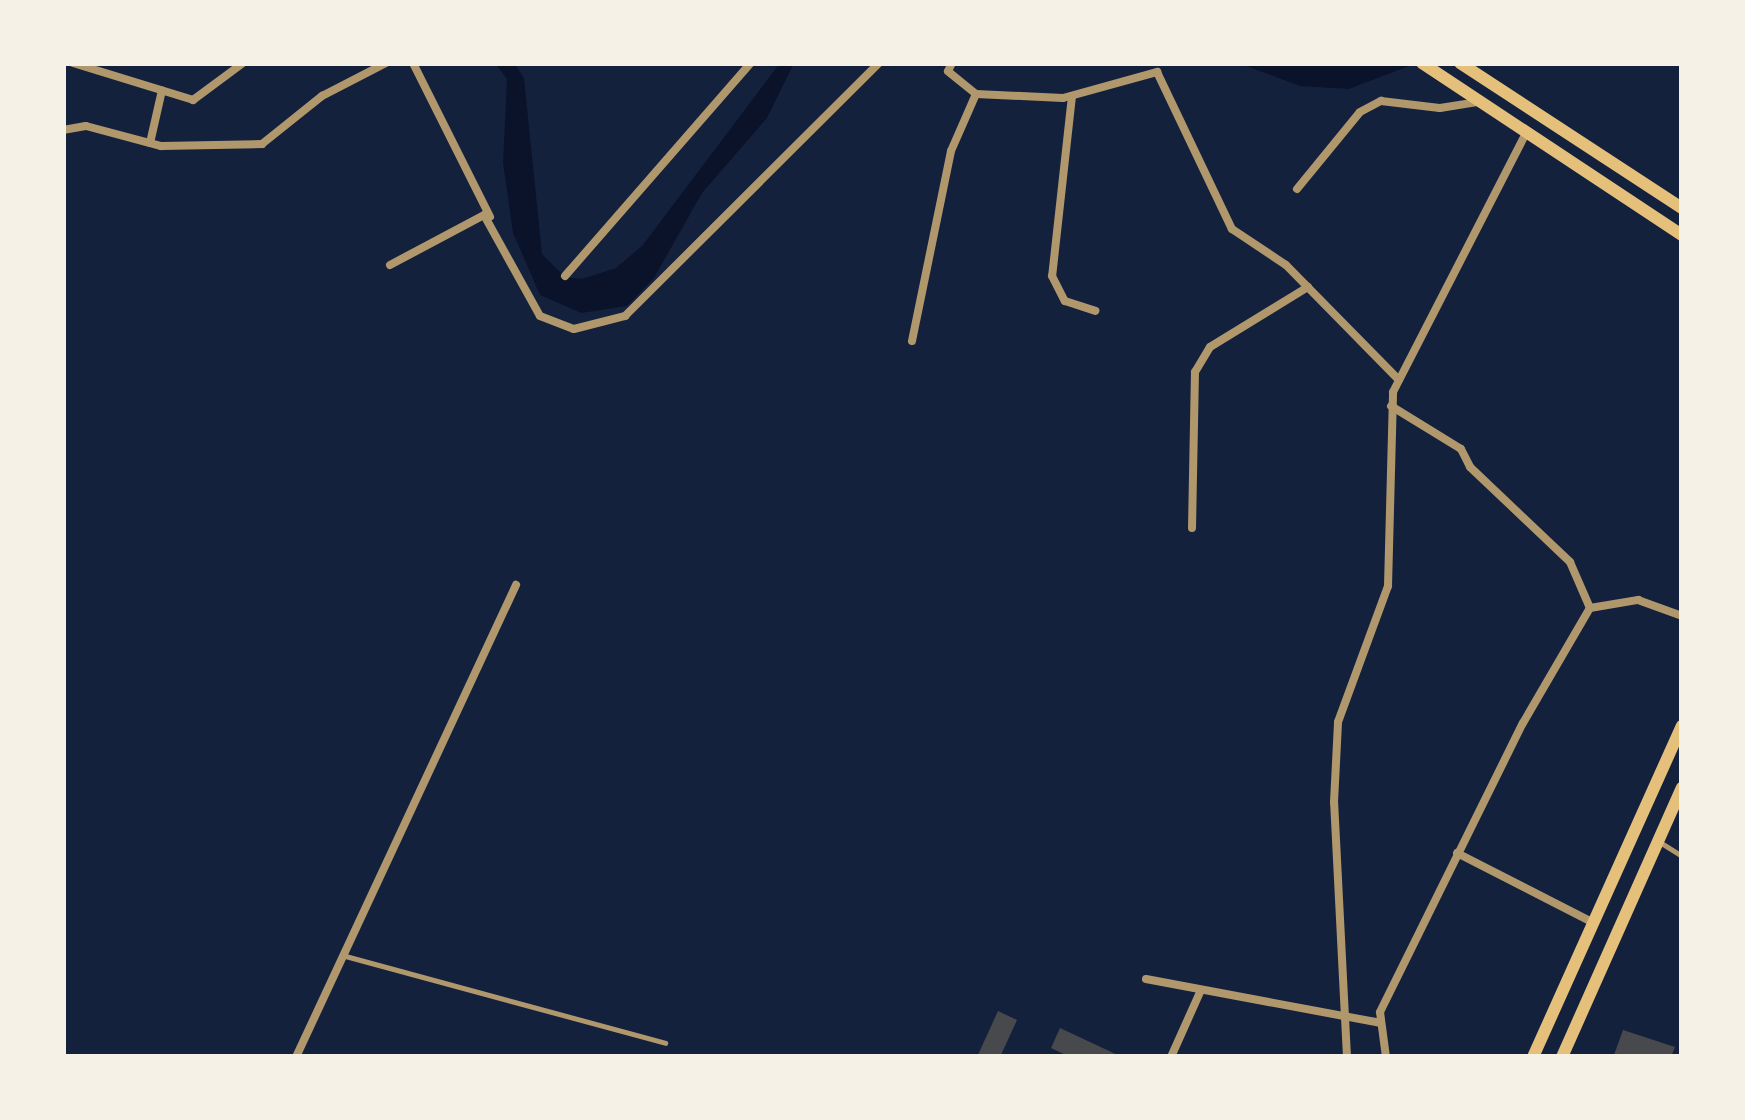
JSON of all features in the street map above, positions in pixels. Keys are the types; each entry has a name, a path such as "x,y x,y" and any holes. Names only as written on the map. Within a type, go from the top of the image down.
{"main road":[{"path":"1422,63 1682,235"},
{"path":"1460,63 1481,69 1682,208"},
{"path":"1533,1057 1682,726"},
{"path":"1562,1057 1682,788"}],"street":[{"path":"73,63 193,100 243,63"},
{"path":"63,130 86,126 150,143 262,144 322,96 386,63"},
{"path":"413,63 540,316 574,329 626,316 879,63"},
{"path":"565,276 751,63"},
{"path":"939,63 950,67 976,94 1002,101 1072,96 1157,72 1232,229 1308,287 1399,380"},
{"path":"150,143 162,91"},
{"path":"912,340 951,151 976,94"},
{"path":"1072,96 1052,276 1065,302 1095,311"},
{"path":"1297,189 1360,112 1381,101 1440,108 1480,101"},
{"path":"1347,1057 1337,742 1388,586 1390,406 1526,133"},
{"path":"390,265 476,218 493,223"},
{"path":"1192,528 1195,372 1210,347 1308,287"},
{"path":"1390,406 1461,449 1470,467 1570,562 1590,608"},
{"path":"296,1057 516,585"},
{"path":"1590,608 1638,600 1682,616"},
{"path":"1386,1057 1380,1023 1456,854 1590,608"},
{"path":"1456,854 1594,923"},
{"path":"1146,980 1380,1023"},
{"path":"1171,1057 1201,990"}],"lane":[{"path":"1658,840 1682,856"},
{"path":"342,955 664,1043"}],"water":[{"path":"495,63 514,63 524,78 542,254 565,277 582,279 616,268 642,246 780,63 794,63 767,118 702,193 654,278 627,306 581,313 540,295 513,233 503,163 507,79"},
{"path":"1238,63 1417,63 1349,89 1300,86"}],"building":[{"path":"998,1011 1017,1020 1000,1057 977,1057"},
{"path":"1060,1028 1122,1057 1070,1057 1051,1048"},
{"path":"1623,1030 1675,1047 1671,1057 1614,1055"}]}
